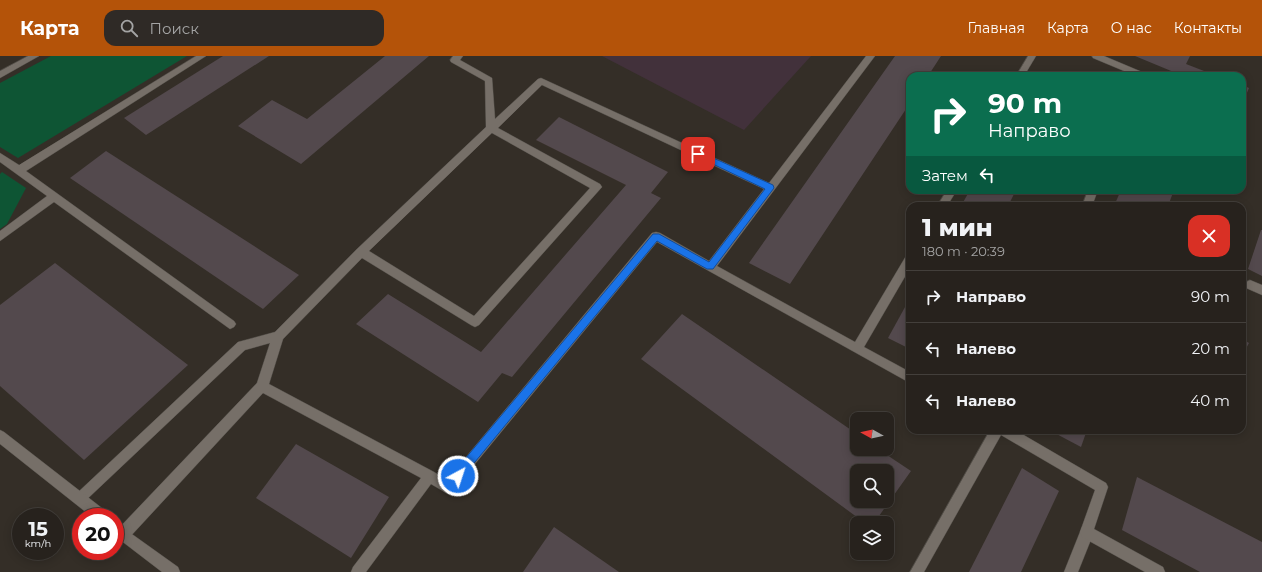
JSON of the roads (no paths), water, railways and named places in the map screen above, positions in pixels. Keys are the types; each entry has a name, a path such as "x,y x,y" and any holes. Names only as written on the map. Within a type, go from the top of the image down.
{"street":[{"path":"0,75 36,56"},
{"path":"19,170 202,56"},
{"path":"459,56 454,60 489,80 491,128"},
{"path":"710,267 871,56"},
{"path":"1022,72 1032,56"},
{"path":"1096,56 1132,72"},
{"path":"124,526 262,386 278,336 361,252 541,81 770,188"},
{"path":"361,252 475,322 597,187 491,128"},
{"path":"0,157 230,324"},
{"path":"0,236 53,196"},
{"path":"262,386 430,476 448,488 656,236 906,376"},
{"path":"857,348 906,267"},
{"path":"1250,285 1262,290"},
{"path":"79,499 242,346 278,336"},
{"path":"917,572 995,434"},
{"path":"1011,434 1102,487 1087,532 1071,572"},
{"path":"0,436 90,508"},
{"path":"358,572 430,476"},
{"path":"1087,532 1158,572"},
{"path":"124,535 173,572"}]}
